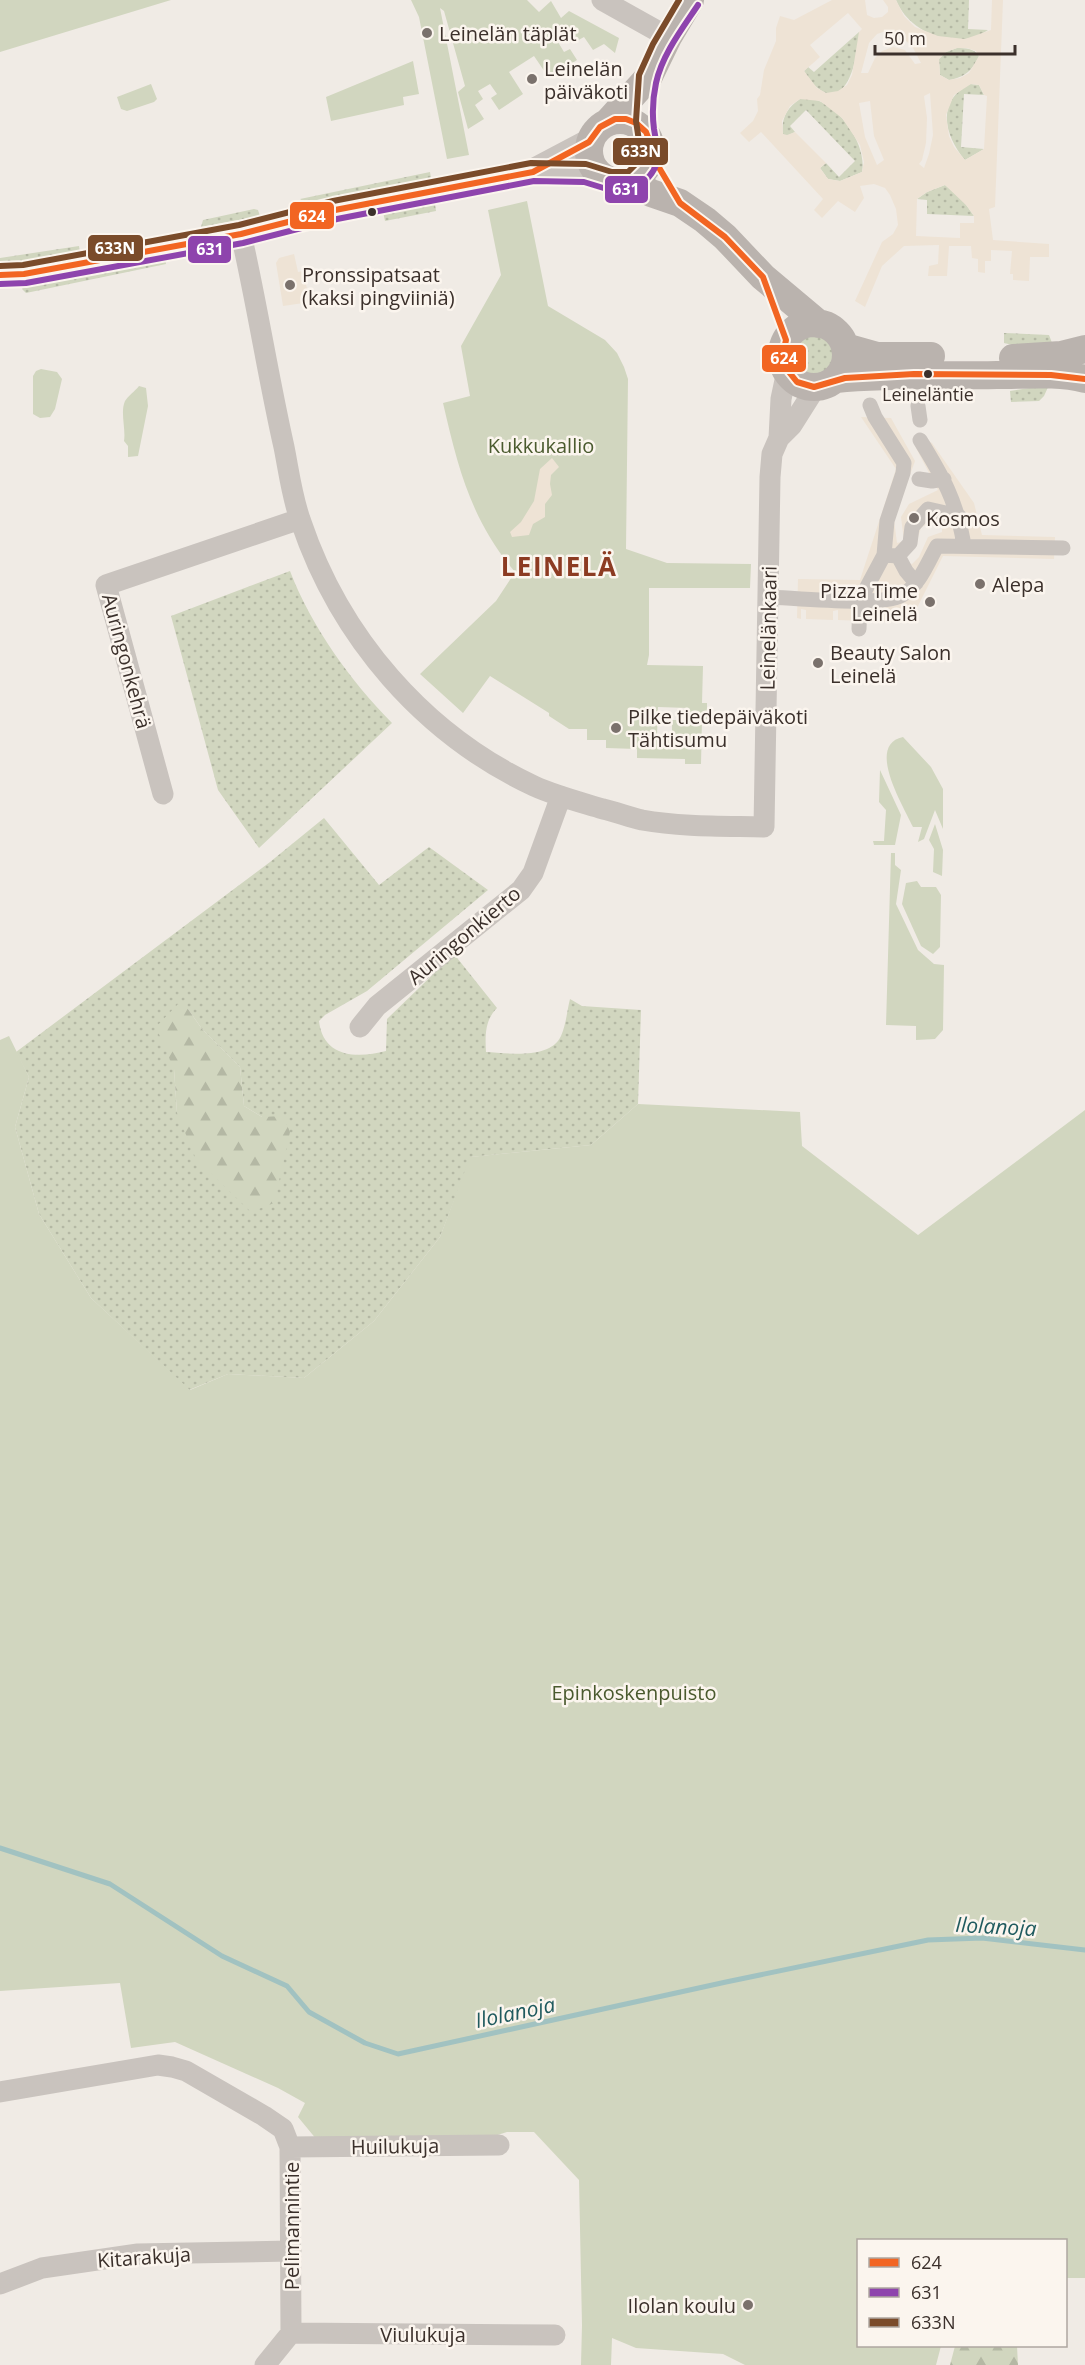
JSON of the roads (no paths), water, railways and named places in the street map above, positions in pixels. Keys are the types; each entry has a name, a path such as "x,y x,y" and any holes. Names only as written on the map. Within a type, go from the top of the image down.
{"main road":[{"path":"690,0 668,37 648,78 609,121 593,133 589,142 592,165 599,176 611,181 632,180 651,193 680,203 725,237 763,277 819,324"},
{"path":"632,180 648,164 648,78"},
{"path":"609,121 626,119 636,123 680,203"},
{"path":"763,277 786,340"},
{"path":"826,383 842,370 846,360 841,337 830,327 819,324 803,326 793,331 786,340 783,361 794,380 805,386 826,383 868,376 1020,375 1076,377 1085,380"},
{"path":"845,347 878,356 1023,358 1061,355 1085,349"}],"street":[{"path":"602,0 668,37"},
{"path":"533,172 589,142"},
{"path":"0,275 24,274 241,234 335,210 533,172 585,173 599,176"},
{"name":"Leinelänkaari","path":"241,234 300,519 323,579 345,619 372,657 402,692 457,740 512,774 561,796 642,820 712,827 764,827 772,454 779,438 826,383"},
{"name":"Leinelänkaari","path":"779,438 781,399 787,371"},
{"path":"870,405 911,476 932,481 944,479"},
{"path":"920,440 944,479 959,516 964,545"},
{"path":"911,476 886,521 891,556 916,583"},
{"path":"859,629 860,600 891,556 910,543 912,527 928,508 959,516"},
{"name":"Auringonkehrä","path":"163,794 106,585 300,519"},
{"path":"768,597 884,601 903,595 916,583 937,546 1063,548"},
{"name":"Auringonkierto","path":"360,1027 377,1006 521,890 533,873 561,796"},
{"name":"Pelimannintie","path":"0,2092 158,2065 186,2071 283,2129 290,2147 291,2334"},
{"name":"Huilukuja","path":"290,2147 499,2145"},
{"name":"Kitarakuja","path":"0,2284 42,2268 138,2254 291,2251"},
{"path":"265,2365 291,2334"},
{"name":"Viulukuja","path":"291,2334 555,2335"}],"waterway":[{"name":"Ilolanoja","path":"0,1848 110,1884 222,1956 287,1986 309,2012 365,2043 398,2054 928,1940 982,1938 1085,1950"}],"place":[{"name":"Leinelän täplät","path":"427,33"},
{"name":"Leinelän päiväkoti","path":"532,79"},
{"name":"Pronssipatsaat (kaksi pingviiniä)","path":"290,285"},
{"name":"Leineläntie","path":"928,374"},
{"name":"Kosmos","path":"914,518"},
{"name":"Alepa","path":"980,584"},
{"name":"Pizza Time Leinelä","path":"930,602"},
{"name":"Beauty Salon Leinelä","path":"818,663"},
{"name":"Pilke tiedepäiväkoti Tähtisumu","path":"616,728"},
{"name":"Ilolan koulu","path":"748,2305"}],"district":[{"name":"LEINELÄ","path":"559,566"}],"park label":[{"name":"Kukkukallio","path":"541,445"},
{"name":"Epinkoskenpuisto","path":"634,1692"}]}
